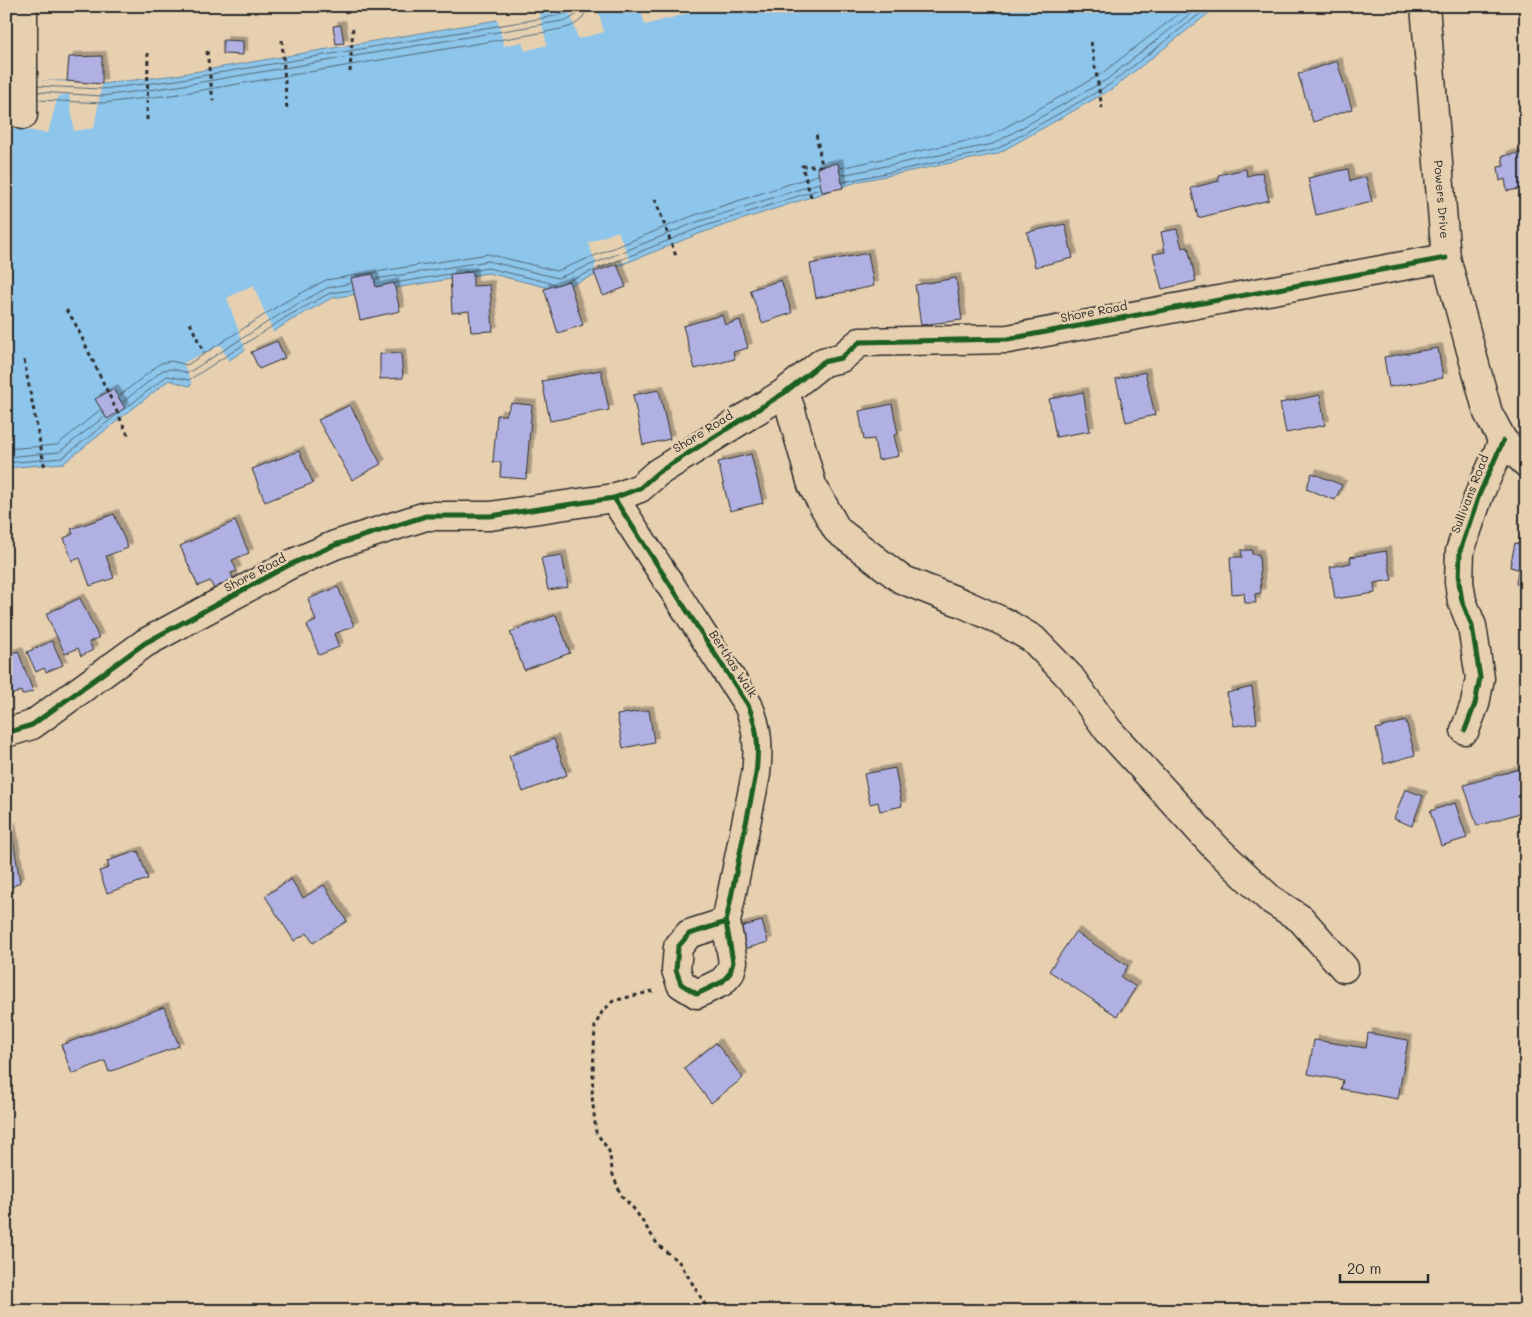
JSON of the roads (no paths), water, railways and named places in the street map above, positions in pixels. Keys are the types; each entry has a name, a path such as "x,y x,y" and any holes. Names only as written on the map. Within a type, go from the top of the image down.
{"street":[{"path":"23,6 23,115"},
{"name":"Powers Drive","path":"1426,6 1446,258 1488,413 1503,441 1526,463"},
{"name":"Shore Road","path":"6,733 32,725 145,643 289,565 335,545 426,516 490,516 614,498 640,488 657,473 784,393 823,362 841,358 860,342 1008,340 1446,258"},
{"path":"784,393 790,407 812,485 837,530 901,579 962,603 1034,639 1070,677 1108,730 1216,848 1270,899 1301,919 1344,968"},
{"name":"Sullivans Road","path":"1465,730 1480,678 1472,626 1462,601 1459,582 1460,551 1479,495 1503,441"},
{"name":"Berthas Walk","path":"614,498 748,705 756,726 758,749 756,774 726,922 732,962 730,973 722,982 697,994 681,984 676,970 678,947 689,934 726,922"}],"water":[{"path":"578,6 1218,6 1112,89 997,154 860,181 701,233 558,290 488,273 332,298 290,321 189,386 169,380 64,463 6,468 6,81 67,81 102,84 176,75"}]}
